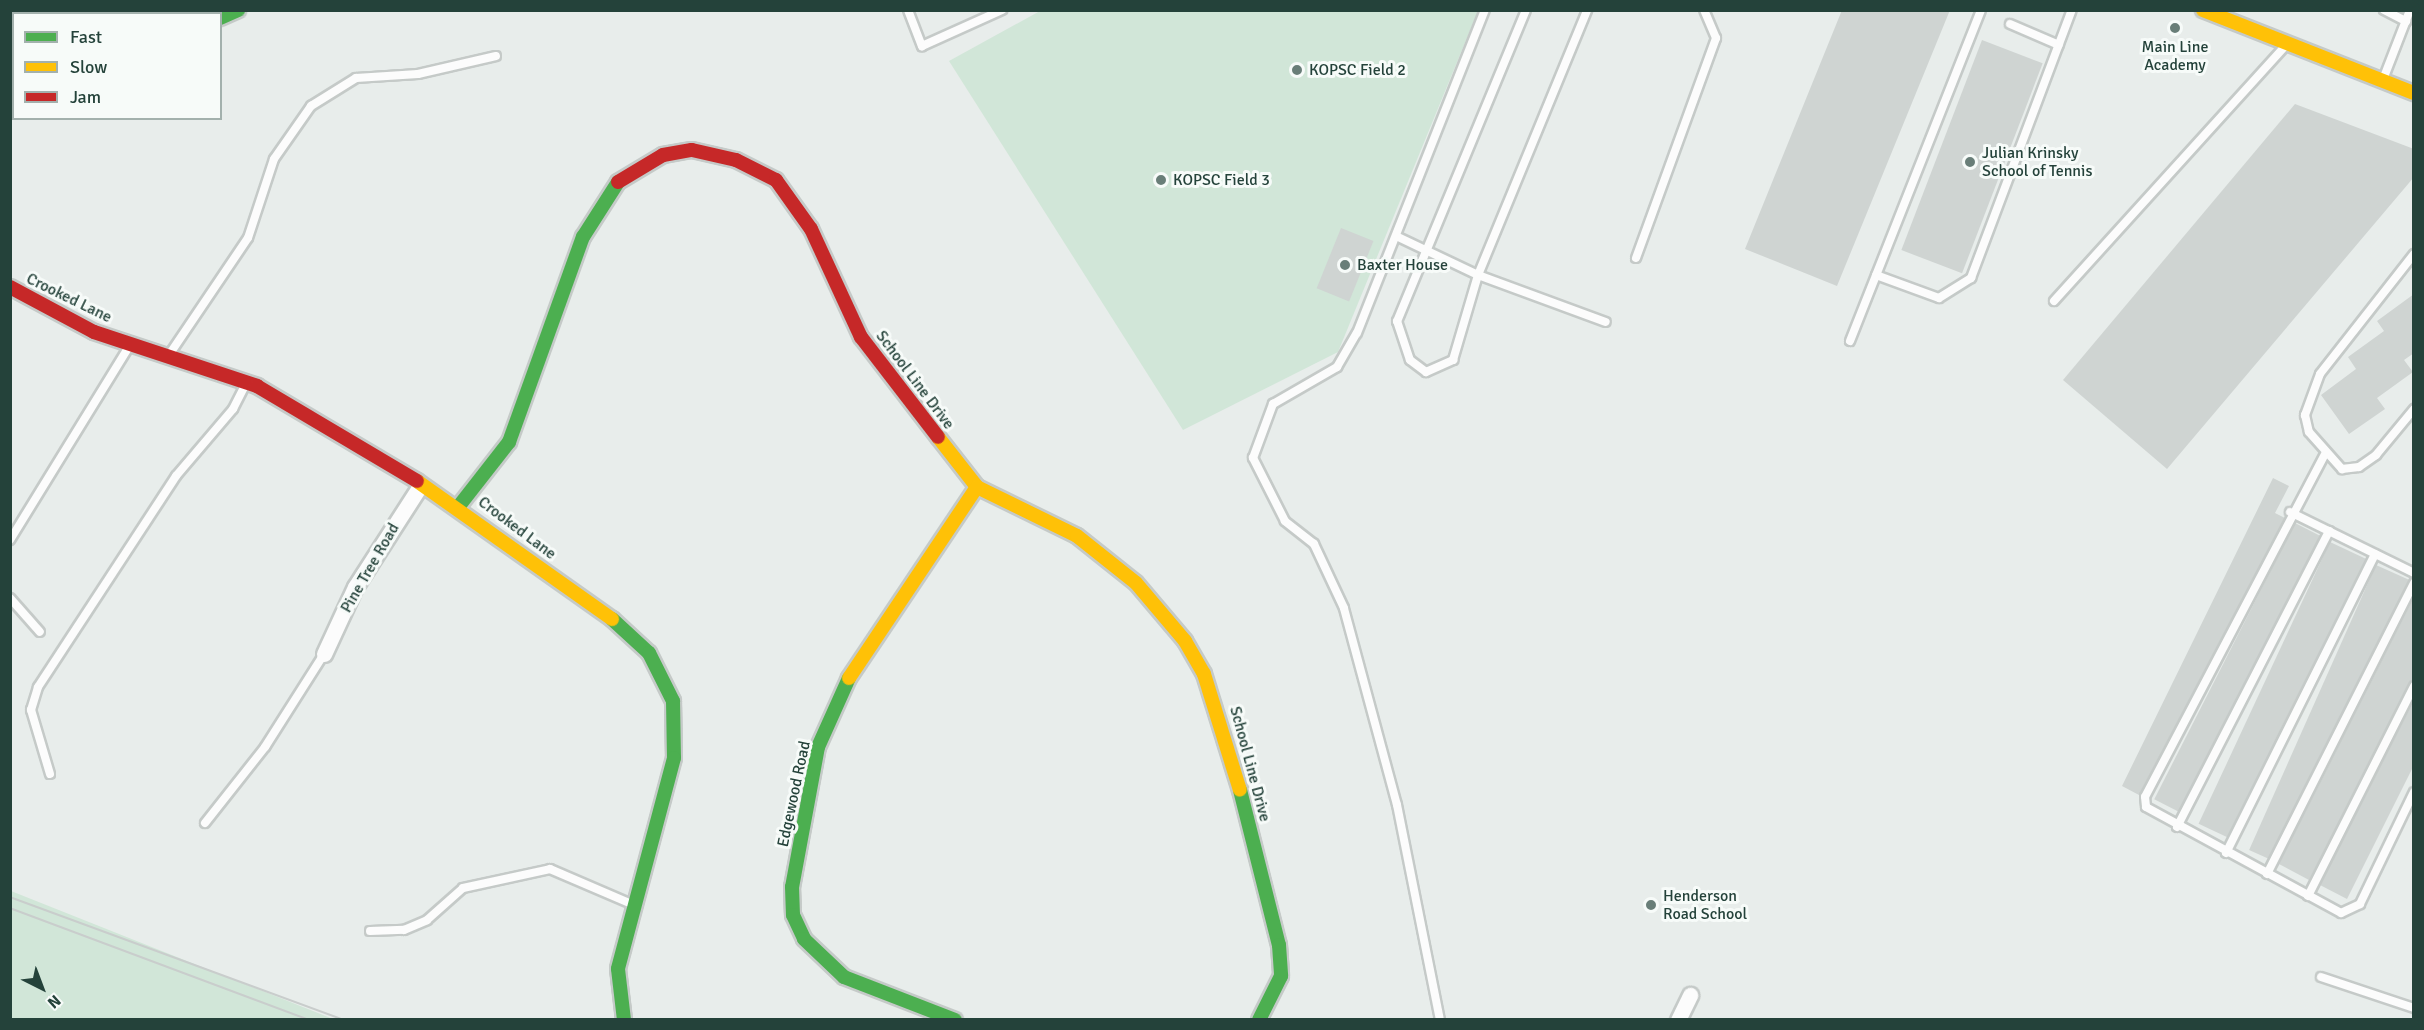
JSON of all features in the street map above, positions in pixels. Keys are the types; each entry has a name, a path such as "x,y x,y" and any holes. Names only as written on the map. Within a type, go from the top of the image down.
{"street":[{"path":"222,17 238,10"},
{"path":"2203,10 2414,93"},
{"name":"School Line Drive","path":"459,506 509,442 593,214 620,179 642,163 692,150 755,167 791,194 861,337 977,487 1077,536 1136,583 1185,641 1204,674 1221,715 1278,945 1281,976 1259,1020"},
{"name":"Crooked Lane","path":"10,287 94,332 247,382 420,486 459,506 628,631 665,677 673,701 674,758 618,969 624,1020"},
{"name":"Pine Tree Road","path":"324,654 355,587 420,486"},
{"name":"Edgewood Road","path":"955,1020 844,977 804,939 793,915 792,887 818,747 857,659 977,487"},
{"path":"1678,1020 1690,995"}],"lane":[{"path":"908,10 922,46 1002,10"},
{"path":"1440,1020 1397,805 1344,608 1314,544 1285,521 1253,458 1273,404 1337,367 1357,333 1485,10"},
{"path":"1526,10 1428,251 1397,321 1403,347 1418,369 1432,372 1453,360 1478,276 1587,10"},
{"path":"1636,258 1716,38 1704,10"},
{"path":"1850,340 1981,10"},
{"path":"1876,275 1939,298 1971,278 2072,10"},
{"path":"2384,10 2406,21"},
{"path":"2382,81 2410,10"},
{"path":"2010,24 2060,45"},
{"path":"2054,301 2287,44"},
{"path":"170,355 248,238 274,159 311,106 356,78 442,70 496,56"},
{"path":"1396,236 1478,276 1606,322"},
{"path":"2414,254 2311,392 2305,415 2309,432 2325,454 2342,469 2359,467 2376,455 2414,409"},
{"path":"10,540 131,344"},
{"path":"50,774 31,710 38,687 176,476 233,409 247,382"},
{"path":"2325,454 2290,512 2145,797 2151,813 2341,913 2360,904 2414,792"},
{"path":"2290,512 2414,573"},
{"path":"2177,827 2329,531"},
{"path":"2226,853 2375,554"},
{"path":"2267,874 2414,584"},
{"path":"10,598 40,632"},
{"path":"205,823 265,747 324,654"},
{"path":"2308,896 2414,686"},
{"path":"369,931 404,930 427,920 463,888 550,869 635,905"},
{"path":"2321,977 2414,1008"}],"green space":[{"path":"1040,11 1478,11 1338,352 1183,430 949,61"},
{"path":"11,891 333,1019 11,1019"}],"building":[{"path":"1842,10 1950,10 1837,286 1745,249"},
{"path":"1982,40 2043,63 1962,273 1901,250"},
{"path":"2295,104 2414,149 2414,177 2167,469 2063,380"},
{"name":"Baxter House","path":"1341,228 1373,241 1349,301 1317,288"},
{"path":"2414,294 2414,353 2404,360 2413,372 2377,398 2385,409 2349,434 2321,395 2356,369 2348,357 2384,331 2377,321"},
{"path":"2273,478 2289,486 2275,513 2285,518 2139,795 2122,786"},
{"path":"2295,523 2320,536 2179,812 2154,799"},
{"path":"2330,542 2366,559 2235,841 2199,824"},
{"path":"2376,565 2409,580 2282,865 2249,850"},
{"path":"2414,597 2414,680 2309,880 2279,864"},
{"path":"2414,700 2414,765 2347,899 2320,885"}],"tram line":[{"path":"10,897 344,1020"},
{"path":"10,908 309,1020"}],"traffic: fast":[{"path":"222,17 238,10"},
{"path":"459,506 509,442 583,237 618,182"},
{"path":"612,619 649,653 673,701 674,758 618,969 624,1020"},
{"path":"849,678 818,747 792,887 793,915 804,939 844,977 955,1020"},
{"path":"1240,790 1279,945 1281,976 1259,1020"}],"traffic: slow":[{"path":"2203,10 2414,93"},
{"path":"938,437 977,487 1077,536 1136,583 1185,641 1204,674 1240,790"},
{"path":"417,481 612,619"},
{"path":"849,678 977,487"}],"traffic: jam":[{"path":"618,182 663,155 692,150 736,160 776,180 811,229 861,337 938,437"},
{"path":"10,287 94,332 257,386 417,481"}],"place":[{"name":"Main Line Academy","path":"2175,28"},
{"name":"KOPSC Field 2","path":"1297,70"},
{"name":"Julian Krinsky School of Tennis","path":"1970,162"},
{"name":"KOPSC Field 3","path":"1161,180"},
{"name":"Baxter House","path":"1345,265"},
{"name":"Henderson Road School","path":"1651,905"}]}
